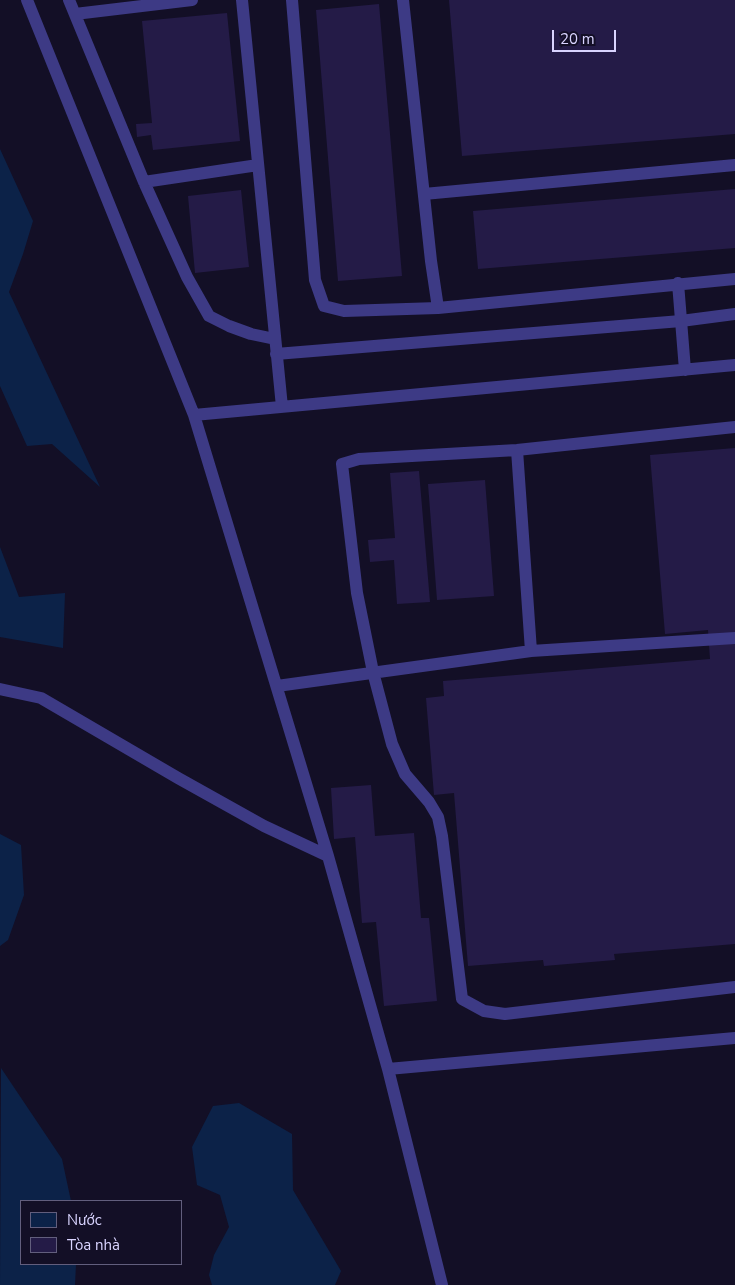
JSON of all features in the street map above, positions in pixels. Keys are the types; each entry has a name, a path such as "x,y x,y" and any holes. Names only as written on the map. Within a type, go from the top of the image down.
{"lane":[{"path":"27,0 194,415 328,856 388,1069 442,1285"},
{"path":"69,0 144,182 187,277 209,316 251,334 275,339"},
{"path":"75,14 192,0"},
{"path":"242,0 282,407"},
{"path":"292,0 315,280 324,306 344,311 438,308 678,283 735,279"},
{"path":"403,0 438,308"},
{"path":"144,182 258,165"},
{"path":"424,194 735,165"},
{"path":"678,283 685,370"},
{"path":"276,354 681,321 735,314"},
{"path":"194,415 735,365"},
{"path":"735,427 518,450 359,459 342,464 356,592 373,672 392,744 405,774 429,802 438,817 462,998 484,1011 505,1014 735,987"},
{"path":"518,450 531,651"},
{"path":"277,686 531,651 735,638"},
{"path":"0,689 41,698 247,817 328,856"},
{"path":"388,1069 735,1038"}],"water":[{"path":"0,149 33,221 9,292 100,487 52,444 27,446 0,386"},
{"path":"0,547 19,597 65,593 63,648 0,637"},
{"path":"0,834 21,845 24,895 8,940 0,946"},
{"path":"1,1068 62,1159 71,1200 20,1200 20,1265 76,1265 75,1285 0,1285"},
{"path":"239,1103 292,1134 293,1190 341,1271 335,1285 212,1285 209,1275 214,1255 229,1227 220,1195 197,1185 192,1147 213,1106"}],"building":[{"path":"449,0 735,0 735,134 462,156"},
{"path":"379,4 402,276 338,281 316,10"},
{"path":"227,13 240,141 153,150 151,135 137,137 136,124 152,123 142,21"},
{"path":"735,189 735,248 478,269 473,211"},
{"path":"241,190 249,267 195,273 188,196"},
{"path":"735,448 735,944 614,954 615,960 544,966 543,960 468,966 454,793 434,795 426,698 444,696 443,681 710,659 708,630 665,634 650,455"},
{"path":"419,471 430,602 397,604 394,560 370,562 368,540 395,538 390,473"},
{"path":"485,480 494,596 437,600 428,484"},
{"path":"371,785 375,836 414,833 421,918 429,918 437,1001 384,1006 376,922 362,923 355,837 334,839 331,788"}]}
